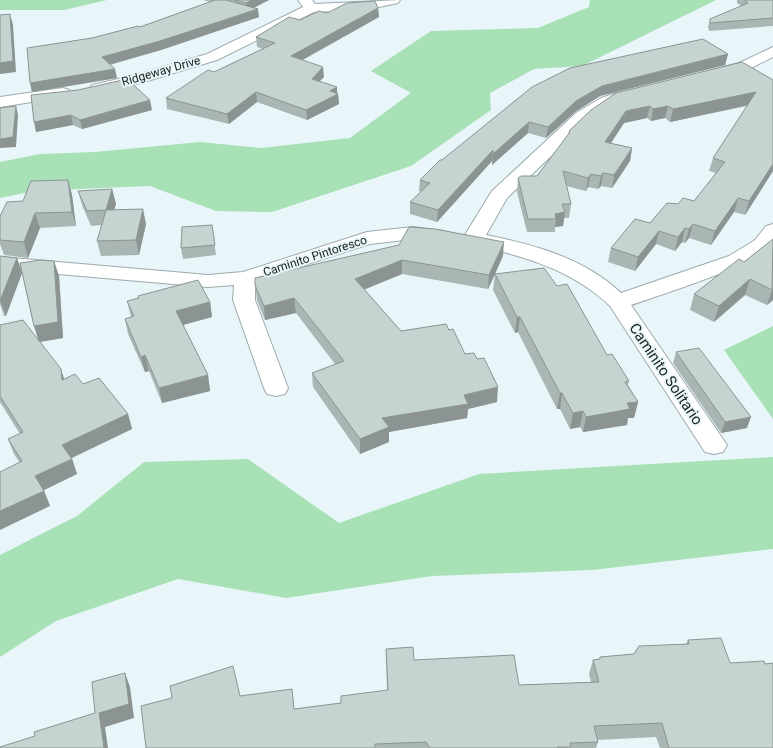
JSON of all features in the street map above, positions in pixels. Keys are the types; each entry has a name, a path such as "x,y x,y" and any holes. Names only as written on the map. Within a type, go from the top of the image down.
{"street":[{"name":"Ridgeway Drive","path":"0,102 97,88 139,79 212,57 308,4 365,6 393,0"},
{"path":"698,78 744,66 773,51"},
{"path":"474,238 499,195 582,116 607,101 634,94"},
{"path":"618,302 736,260 762,244 773,230"},
{"name":"Caminito Pintoresco","path":"0,263 208,281 245,278 367,238 413,233 474,238 563,262 606,289 618,302"},
{"path":"245,278 244,300 276,388"},
{"name":"Caminito Solitario","path":"618,302 714,445"}],"green space":[{"path":"0,0 107,0 64,10 0,10"},
{"path":"590,0 716,0 582,66 534,69 490,93 491,110 411,166 272,212 216,211 150,186 34,191 0,198 0,162 40,154 95,152 200,142 261,148 350,138 411,93 371,71 431,31 538,28 589,7"},
{"path":"773,326 773,419 724,350"},
{"path":"773,457 773,549 592,570 432,576 286,598 178,579 56,621 0,657 0,555 77,516 144,462 248,459 339,523 479,474"}],"building":[{"path":"215,0 226,0 258,9 160,41 102,57 115,69 30,83 27,48 92,38 140,27"},
{"path":"234,0 252,0 246,3"},
{"path":"745,0 773,0 773,18 710,23 710,19 748,3"},
{"path":"375,1 378,8 291,56 323,67 312,79 337,87 330,91 338,94 306,110 256,92 227,114 166,98 208,70 214,72 275,43 256,37 289,17 300,20 319,11 327,13 347,3"},
{"path":"10,14 13,61 0,63 0,15"},
{"path":"703,39 728,54 602,86 576,101 548,127 529,122 493,154 493,150 438,210 410,202 430,183 420,180 440,160 532,87 570,68"},
{"path":"742,62 773,80 773,164 749,201 738,198 715,231 693,224 689,229 685,228 678,237 659,231 638,257 611,248 635,219 650,223 667,203 678,204 683,198 694,201 725,162 713,158 756,92 673,109 668,106 653,109 650,106 626,111 605,142 632,148 614,175 603,173 601,176 591,174 588,178 563,171 571,204 562,204 565,212 555,214 556,219 528,219 518,178 521,176 537,176 569,131 591,110 616,93"},
{"path":"127,79 150,100 80,120 71,115 34,122 31,95 78,90"},
{"path":"16,106 13,137 0,139 0,108"},
{"path":"68,180 72,212 35,213 24,242 0,240 0,216 7,202 23,201 31,181"},
{"path":"112,189 106,210 87,211 78,191"},
{"path":"143,209 136,240 97,241 106,210"},
{"path":"212,225 215,245 181,248 182,227"},
{"path":"409,227 435,229 504,242 489,275 402,260 355,279 401,331 446,324 449,330 453,329 465,354 474,353 477,359 484,358 498,387 464,395 468,404 382,418 389,427 360,439 312,373 344,361 294,298 264,306 255,285 255,278 399,245"},
{"path":"773,239 772,290 750,279 719,306 694,294 739,259 744,262"},
{"path":"0,256 17,258 0,301"},
{"path":"41,260 54,261 58,322 34,326 20,263"},
{"path":"544,268 557,286 567,284 607,355 612,354 629,381 625,382 638,402 627,403 630,409 586,417 583,411 573,413 562,393 560,393 495,274"},
{"path":"198,280 210,302 176,311 208,375 159,388 145,355 141,357 125,319 134,316 127,301 139,298 138,296"},
{"path":"23,320 61,369 62,380 75,374 83,384 99,378 128,414 62,445 72,459 35,476 44,491 0,511 0,472 22,461 8,439 23,432 0,396 0,325"},
{"path":"699,348 751,417 725,422 676,352"},
{"path":"721,638 730,663 764,661 765,664 773,663 773,748 669,748 662,723 594,726 598,742 570,743 571,747 558,748 430,748 426,742 375,744 375,748 146,748 141,706 172,698 170,686 233,666 240,696 292,689 294,709 341,703 341,696 388,690 386,649 413,647 414,660 514,655 519,685 599,682 593,660 600,659 600,657 634,654 639,646 689,644 688,640"},
{"path":"125,673 129,704 99,713 104,748 0,748 35,736 34,732 95,713 92,682"}]}
